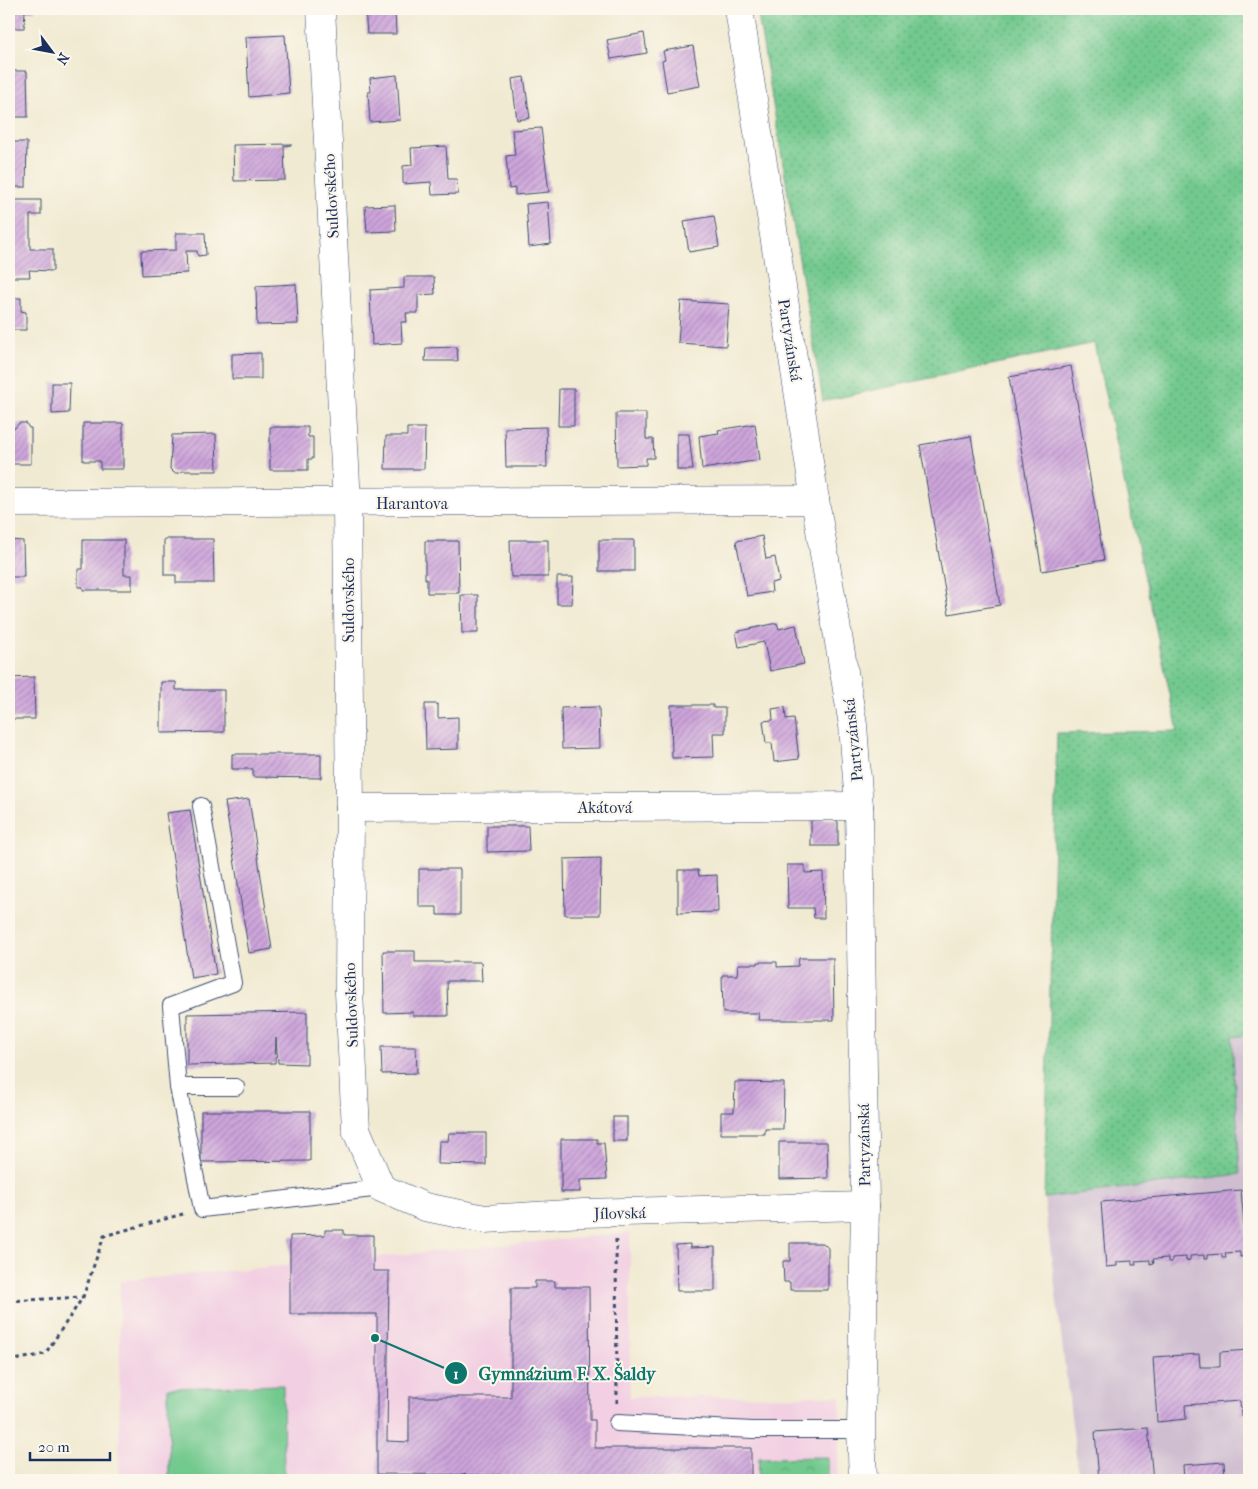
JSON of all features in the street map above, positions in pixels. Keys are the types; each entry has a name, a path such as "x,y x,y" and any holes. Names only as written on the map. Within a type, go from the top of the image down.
{"street":[{"name":"Suldovského","path":"321,9 347,503 350,808 349,992 356,1129 380,1188"},
{"name":"Partyzánská","path":"739,9 815,500 853,725 859,806 865,1206 861,1430 863,1480"},
{"name":"Harantova","path":"9,503 815,500"},
{"name":"Akátová","path":"350,808 859,806"},
{"name":"Jílovská","path":"380,1188 425,1207 485,1219 616,1213 865,1206"}],"lane":[{"path":"201,806 233,983 171,1006 178,1087 202,1209 380,1188"},
{"path":"178,1087 236,1086"},
{"path":"617,1423 753,1430 861,1430"}],"path":[{"path":"9,1361 45,1354 83,1297 104,1236 202,1209"},
{"path":"616,1213 617,1423"},
{"path":"9,1301 83,1297"}],"shaded area":[{"path":"1249,1035 1249,1480 1079,1480 1044,1198 1240,1174 1232,1036"},
{"path":"630,1233 630,1397 841,1396 837,1480 119,1480 120,1281"}],"green space":[{"path":"757,9 1249,9 1249,1035 1232,1037 1240,1174 1044,1198 1057,733 1178,731 1094,343 823,401"},
{"path":"283,1385 284,1480 169,1480 168,1388"},
{"path":"828,1457 828,1480 758,1480 759,1458"}],"building":[{"path":"9,9 35,9 35,11 25,11 24,28 9,28"},
{"path":"365,9 395,9 396,34 367,34"},
{"path":"644,33 647,53 611,59 607,40"},
{"path":"285,35 289,93 249,97 246,37"},
{"path":"693,46 700,86 667,92 662,61 665,60 663,51"},
{"path":"9,71 27,71 28,117 9,117"},
{"path":"397,75 400,120 370,122 368,92 371,92 370,78"},
{"path":"524,77 530,118 517,120 512,79"},
{"path":"541,128 549,192 515,195 515,188 509,189 506,156 515,155 512,130"},
{"path":"9,142 27,142 26,187 9,187"},
{"path":"291,144 284,146 285,180 234,181 233,145"},
{"path":"446,146 448,179 457,179 458,194 432,195 431,182 403,184 403,166 412,165 411,148"},
{"path":"9,200 41,200 41,215 30,215 30,249 53,249 53,271 29,270 30,277 9,277"},
{"path":"548,202 551,244 529,247 526,204"},
{"path":"395,205 396,231 367,232 365,206"},
{"path":"714,216 719,247 689,252 684,221"},
{"path":"176,233 205,233 206,255 198,256 197,251 186,251 187,273 142,275 141,251 176,250"},
{"path":"404,277 434,277 435,294 418,295 418,313 406,313 407,322 401,322 402,343 372,345 370,290 404,288"},
{"path":"296,284 298,324 257,325 256,286"},
{"path":"9,298 21,298 21,311 26,312 26,330 9,330"},
{"path":"681,301 729,304 726,346 678,343"},
{"path":"457,347 458,361 425,361 426,348"},
{"path":"261,353 261,379 232,379 232,354"},
{"path":"1071,366 1104,560 1042,571 1009,377"},
{"path":"52,383 70,383 69,413 52,414"},
{"path":"559,389 574,389 574,426 558,426"},
{"path":"616,413 646,413 646,439 653,439 654,458 646,458 646,465 617,466"},
{"path":"19,423 26,423 31,428 31,464 9,464 9,428 15,428"},
{"path":"83,423 123,423 123,469 100,469 100,461 83,461"},
{"path":"755,424 760,460 702,469 699,436 719,433 718,430"},
{"path":"270,427 308,427 308,437 313,437 313,459 308,459 308,470 270,470"},
{"path":"546,427 547,467 506,467 505,428"},
{"path":"407,428 425,428 424,469 385,469 386,436 407,436"},
{"path":"216,434 217,471 182,471 174,473 170,469 172,435"},
{"path":"677,434 689,434 693,470 677,470"},
{"path":"971,436 1000,605 949,614 920,445"},
{"path":"762,536 766,559 775,557 779,581 771,583 772,592 747,596 736,541"},
{"path":"164,539 213,539 214,583 176,583 176,575 164,575"},
{"path":"9,540 23,541 24,577 9,577"},
{"path":"83,540 124,540 124,575 132,575 132,590 83,590 83,587 78,587 78,569 83,569"},
{"path":"510,540 548,540 548,577 511,577"},
{"path":"599,540 634,540 634,571 599,571"},
{"path":"425,541 458,541 459,593 427,593"},
{"path":"557,577 573,577 572,604 557,604"},
{"path":"461,595 478,595 478,633 462,633"},
{"path":"777,623 779,629 796,625 804,664 770,671 764,642 739,647 736,632"},
{"path":"34,677 35,719 9,719 9,678"},
{"path":"161,682 176,682 176,690 224,690 224,732 161,733"},
{"path":"425,704 438,704 438,718 458,717 458,749 426,750"},
{"path":"671,705 713,705 713,708 725,708 725,733 713,733 714,757 672,758"},
{"path":"599,707 600,748 562,749 561,708"},
{"path":"785,707 786,719 794,718 799,759 774,762 772,743 766,743 763,721 773,720 772,709"},
{"path":"232,754 321,754 321,778 253,777 253,769 232,769"},
{"path":"249,799 272,949 249,953 225,802"},
{"path":"190,810 216,974 191,978 166,813"},
{"path":"835,819 838,822 838,846 811,846 811,820"},
{"path":"487,826 528,826 529,851 487,852"},
{"path":"601,858 600,915 565,915 564,859"},
{"path":"787,865 805,865 805,873 823,872 824,918 814,918 813,908 788,908"},
{"path":"419,869 460,869 460,915 437,915 437,907 419,907"},
{"path":"678,870 698,870 699,876 717,875 718,912 678,913"},
{"path":"383,951 415,951 415,962 481,962 482,981 447,981 448,1016 413,1016 413,1012 384,1013"},
{"path":"799,958 833,958 834,1020 758,1020 759,1013 723,1013 722,975 737,975 738,964 777,962 777,967 798,966"},
{"path":"307,1012 307,1064 278,1063 276,1038 275,1063 187,1065 187,1014"},
{"path":"381,1047 416,1047 417,1073 382,1074"},
{"path":"735,1082 784,1083 783,1129 765,1129 765,1134 721,1134 721,1112 734,1112"},
{"path":"201,1111 310,1111 310,1161 201,1162"},
{"path":"613,1117 627,1117 627,1141 613,1141"},
{"path":"449,1133 486,1133 486,1165 438,1164 439,1141 448,1141"},
{"path":"561,1139 597,1139 597,1143 604,1143 607,1179 580,1180 580,1192 561,1192"},
{"path":"779,1142 827,1142 828,1178 779,1179"},
{"path":"1241,1190 1247,1256 1240,1257 1240,1252 1225,1253 1226,1258 1222,1258 1222,1254 1207,1255 1207,1259 1204,1259 1204,1255 1190,1256 1190,1260 1186,1261 1186,1257 1172,1258 1172,1262 1168,1262 1168,1258 1153,1259 1154,1263 1150,1264 1150,1260 1135,1261 1136,1265 1132,1265 1132,1261 1117,1262 1117,1266 1106,1267 1101,1202"},
{"path":"325,1230 344,1230 344,1235 373,1235 373,1271 389,1271 387,1441 409,1442 409,1397 511,1397 511,1288 535,1288 535,1281 555,1281 555,1287 589,1287 590,1420 595,1420 595,1448 751,1448 751,1480 512,1480 512,1475 377,1474 377,1314 290,1314 290,1236 325,1235"},
{"path":"790,1243 823,1243 828,1248 828,1290 790,1290 790,1282 784,1282 783,1261 790,1261"},
{"path":"690,1244 690,1248 715,1247 715,1291 677,1291 676,1245"},
{"path":"1249,1350 1249,1414 1241,1415 1240,1401 1185,1405 1186,1419 1157,1422 1153,1357 1199,1354 1200,1367 1220,1367 1220,1352"},
{"path":"1148,1428 1153,1480 1099,1480 1095,1432"},
{"path":"1224,1462 1225,1480 1184,1480 1183,1465"}],"place":[{"name":"Gymnázium F. X. Šaldy","path":"375,1338"}]}
